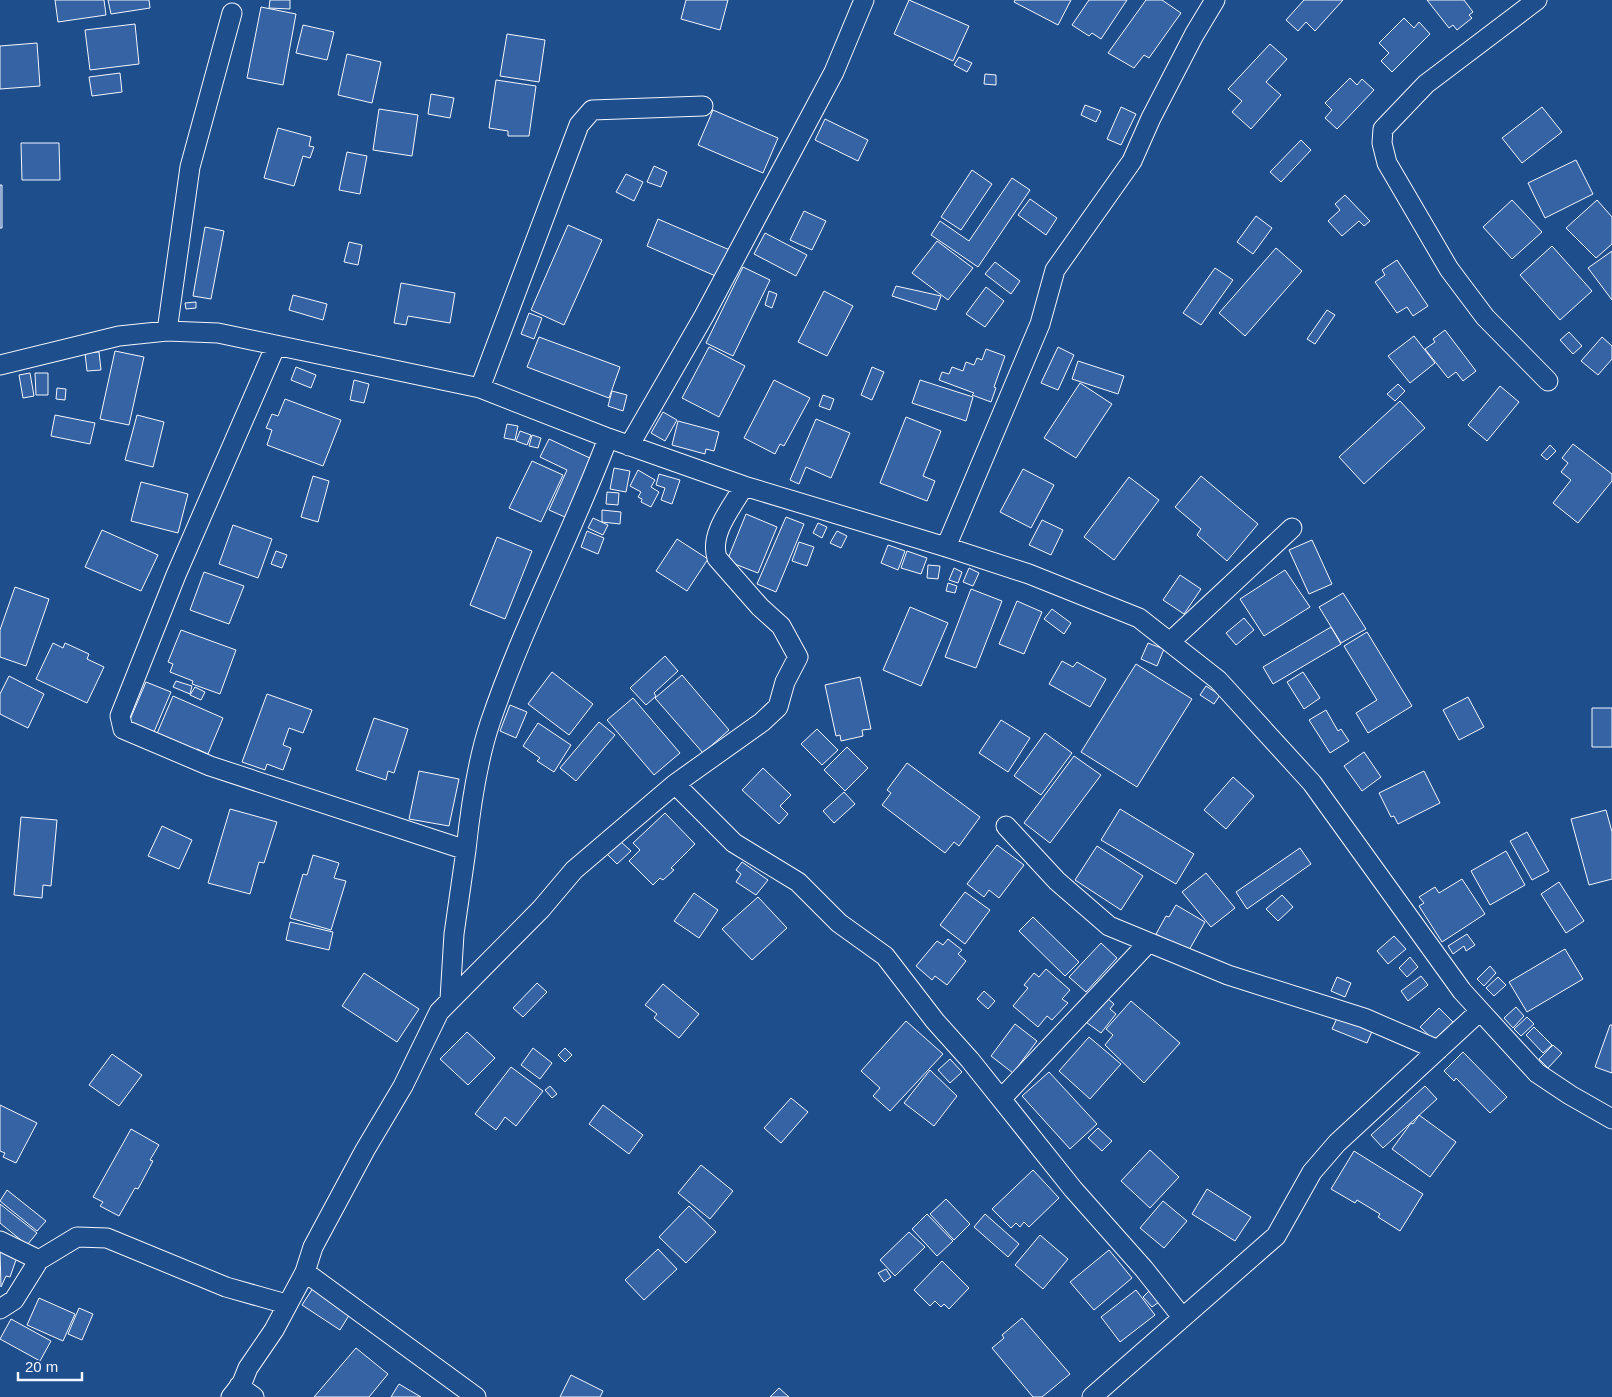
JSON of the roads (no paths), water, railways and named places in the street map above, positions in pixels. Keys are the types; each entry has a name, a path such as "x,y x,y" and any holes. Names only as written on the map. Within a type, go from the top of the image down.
{"street":[{"path":"629,446 704,316 834,72 864,0"},
{"path":"1537,0 1426,84 1383,129 1382,143 1387,163 1449,269 1469,298 1548,381"},
{"path":"946,547 1040,324 1055,270 1132,161 1151,118 1213,1"},
{"path":"167,330 190,167 232,13"},
{"path":"480,388 579,125 592,110 703,106"},
{"path":"0,366 119,336 167,330 218,333 480,388 629,446 744,486 1029,574 1139,618 1218,680 1312,783 1462,991 1537,1073 1570,1095 1612,1119"},
{"path":"276,345 176,575 120,716 123,729 210,766 466,850"},
{"path":"450,999 454,934 469,820 490,725 533,609 590,486 608,438"},
{"path":"241,1394 248,1368 274,1330 286,1304 305,1272 313,1247 354,1170 403,1086 439,1012 536,915 574,870 675,784 762,722 778,707 785,682 798,657 781,626 760,607 717,558 714,550 716,536 744,486"},
{"path":"1170,641 1292,528"},
{"path":"675,784 734,843 798,882 838,922 885,956 934,1021 970,1060 1073,1189 1144,1269 1182,1317"},
{"path":"1006,826 1057,881 1110,926 1228,975 1364,1018 1438,1050"},
{"path":"1002,1099 1148,943"},
{"path":"1092,1397 1276,1236 1312,1172 1337,1143 1480,1011"},
{"path":"0,1309 14,1300 38,1260 77,1237 107,1238 226,1287 286,1304"},
{"path":"0,1241 38,1260"},
{"path":"305,1272 476,1397"}]}
